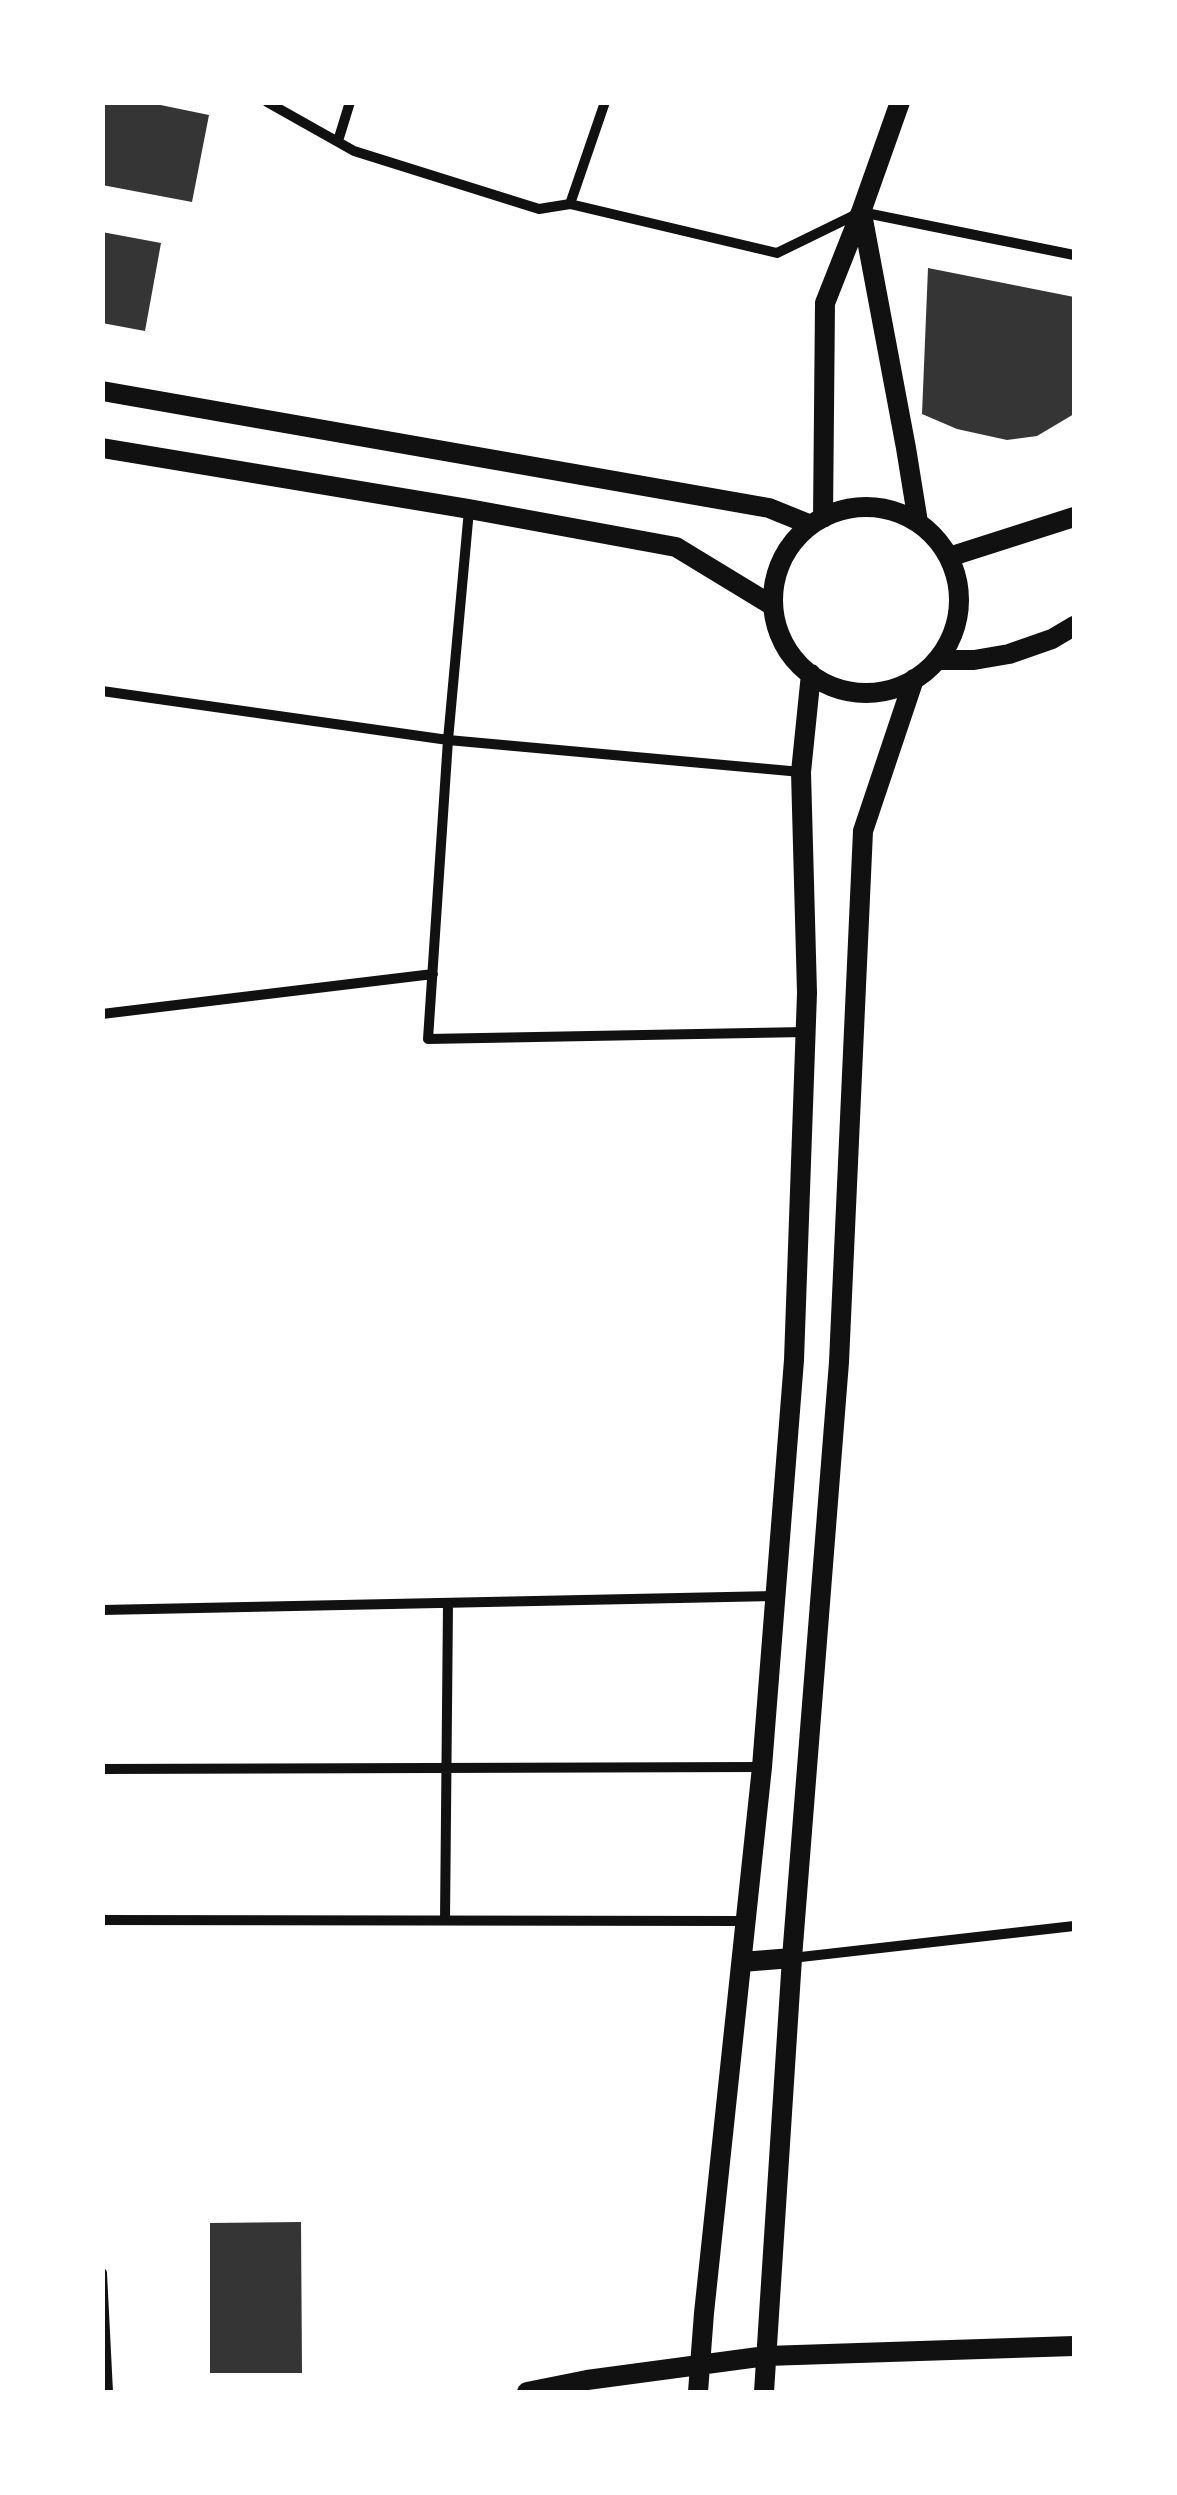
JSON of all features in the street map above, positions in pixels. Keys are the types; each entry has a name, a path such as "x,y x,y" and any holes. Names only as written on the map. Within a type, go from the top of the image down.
{"main road":[{"path":"817,521 824,303 862,212 900,102"},
{"path":"862,212 918,522"},
{"path":"102,392 769,508 817,521"},
{"path":"102,448 676,548 773,606"},
{"path":"847,509 896,511 918,522 936,537 949,556 958,582 959,610 952,636 938,660 914,680 894,689 873,692 852,692 811,674 785,644 773,606 775,582 794,541 817,521 847,509"},
{"path":"949,556 1074,517"},
{"path":"938,660 974,660 1009,654 1074,626"},
{"path":"698,2392 762,1767 794,1360 807,993 801,772 811,674"},
{"path":"764,2392 792,1958 838,1362 863,831 914,680"},
{"path":"742,1962 792,1958"},
{"path":"527,2392 766,2356 1074,2346"}],"street":[{"path":"266,102 354,151 539,209 570,204 776,253 862,212 1074,255"},
{"path":"338,141 350,102"},
{"path":"570,204 604,102"},
{"path":"469,509 448,740 428,1039 806,1032"},
{"path":"102,691 448,740 801,772"},
{"path":"102,1014 433,974"},
{"path":"102,1610 776,1596"},
{"path":"445,1920 448,1604"},
{"path":"102,1769 762,1767"},
{"path":"102,1920 747,1920"},
{"path":"792,1958 1074,1926"},
{"path":"102,2273 108,2392"}],"building":[{"path":"102,102 146,102 209,115 192,202 102,185"},
{"path":"102,232 161,243 145,331 102,323"},
{"path":"928,268 1074,297 1074,414 1037,436 1007,440 957,429 922,414"},
{"path":"301,2222 302,2373 210,2373 210,2223"}]}
